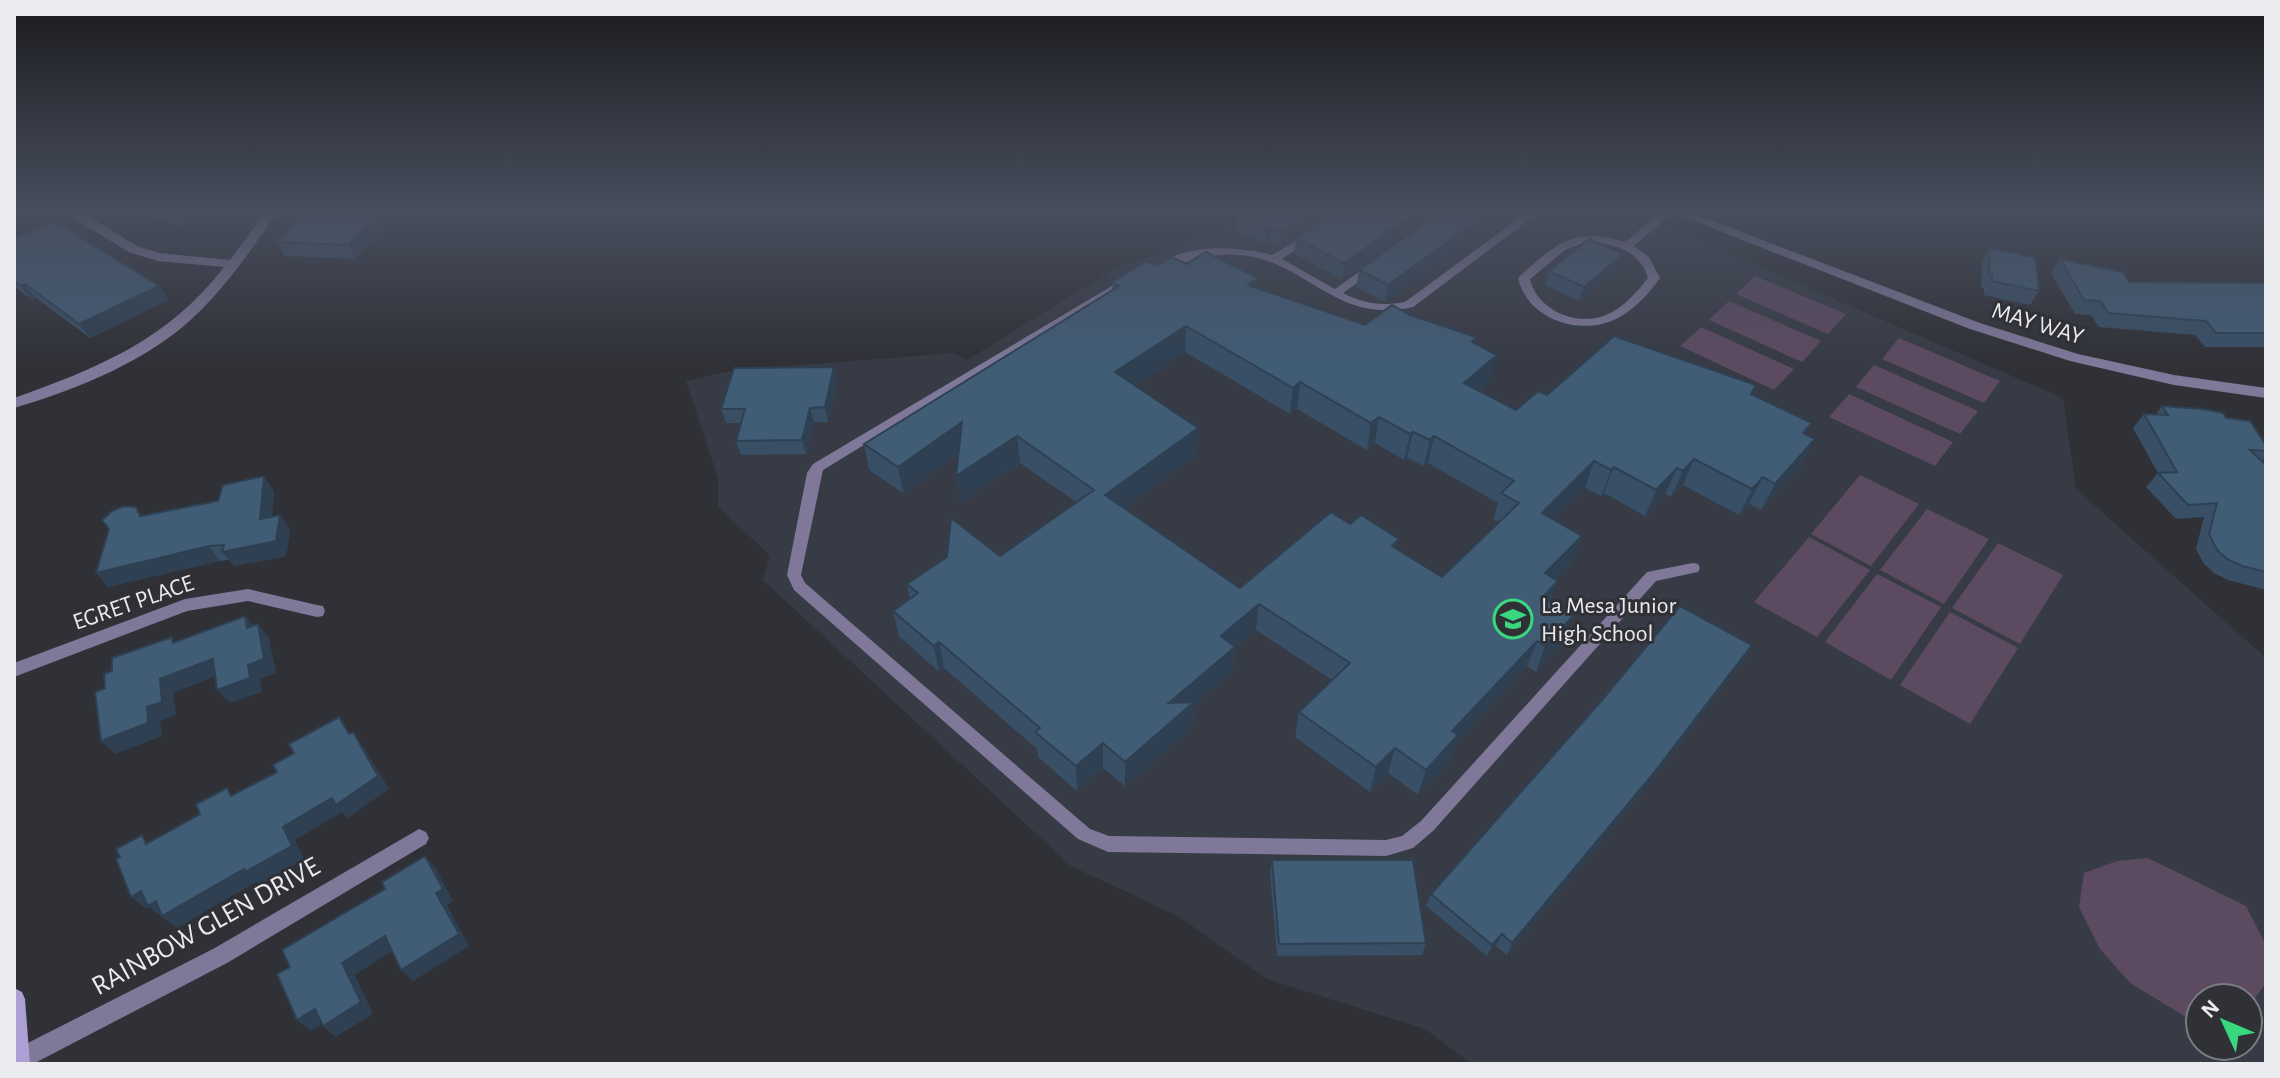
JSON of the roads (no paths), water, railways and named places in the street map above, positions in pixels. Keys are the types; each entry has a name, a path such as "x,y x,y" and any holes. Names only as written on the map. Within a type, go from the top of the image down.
{"street":[{"path":"193,260 233,264"},
{"path":"14,403 110,364 153,341 190,314 236,260"},
{"name":"MAY WAY","path":"1802,260 1961,321 2075,358 2174,380 2266,393"},
{"name":"EGRET PLACE","path":"14,670 185,605 248,595 317,611"},
{"name":"RAINBOW GLEN DRIVE","path":"14,999 19,1062 220,956 419,838"}],"lane":[{"path":"1177,260 1131,278 818,467 814,473 794,575 799,586 1084,834 1108,844 1386,848 1407,843 1427,826 1652,576 1693,568"},
{"path":"1274,260 1377,311 1391,311 1409,305 1469,260"},
{"path":"1336,293 1382,260"},
{"path":"1543,260 1524,278 1524,290 1533,302 1548,312 1568,319 1589,321 1608,319 1648,288 1654,278 1652,267 1646,260"}],"place":[{"name":"La Mesa Junior High School","path":"1513,619"}]}
